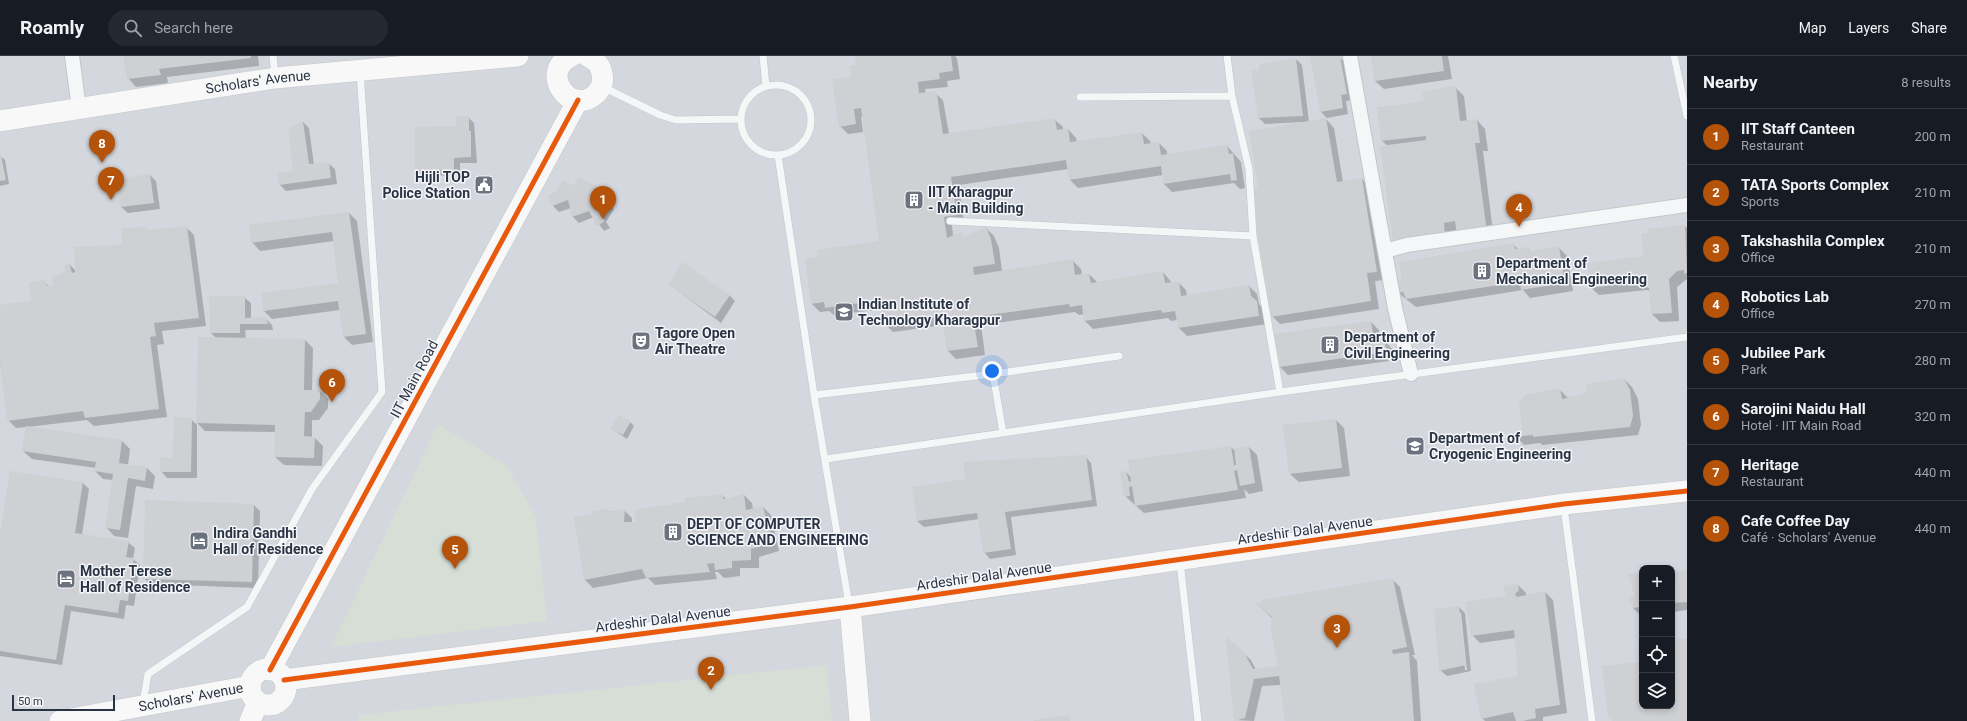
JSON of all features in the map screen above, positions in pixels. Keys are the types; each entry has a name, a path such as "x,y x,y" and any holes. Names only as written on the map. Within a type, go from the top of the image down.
{"street":[{"path":"72,56 79,109"},
{"name":"Scholars' Avenue","path":"0,121 275,78 518,56"},
{"path":"1350,56 1395,308 1411,374"},
{"path":"584,62 592,97 578,100 565,95 558,83 559,68 584,62"},
{"name":"IIT Main Road","path":"277,675 578,100"},
{"path":"1385,251 1407,245 1687,205"},
{"name":"Ardeshir Dalal Avenue","path":"277,675 850,607 1564,504 1687,491"},
{"path":"850,607 860,721"},
{"path":"250,721 255,676 259,672 277,675 285,691 279,701 269,705 254,694"},
{"name":"Scholars' Avenue","path":"60,721 143,706 254,694"}],"lane":[{"path":"273,56 275,78"},
{"path":"763,56 766,86"},
{"path":"1227,56 1232,96 1249,169 1253,236 1280,392"},
{"path":"1674,56 1687,116"},
{"path":"584,62 660,115 676,120 741,119"},
{"path":"143,706 148,674 247,607 312,489 382,392 360,70"},
{"path":"777,85 789,87 799,93 807,102 811,114 811,126 803,142 789,152 778,155 766,153 755,148 747,140 742,130 741,119 743,108 748,98 756,91 766,86 777,85"},
{"path":"1080,97 1232,96"},
{"path":"778,155 814,395 850,607"},
{"path":"950,221 1253,236"},
{"path":"826,459 1280,392 1687,336"},
{"path":"814,395 993,374 1119,356"},
{"path":"993,374 1003,433"},
{"path":"1564,504 1592,721"},
{"path":"1180,560 1198,721"}],"shaded area":[{"name":"Indian Institute of Technology Kharagpur","path":"0,56 1687,56 1687,721 0,721"},
{"path":"438,424 507,466 536,517 547,621 331,647"},
{"path":"827,665 832,721 358,721 358,715"}],"building":[{"path":"123,56 251,56 251,58 159,69 161,75 127,79"},
{"name":"IIT Kharagpur - Main Building","path":"855,56 951,56 953,71 939,73 940,79 918,82 919,93 935,91 937,95 943,134 1055,118 1057,130 1068,128 1070,142 1142,132 1144,144 1159,142 1161,155 1227,145 1229,154 1233,153 1237,180 1231,181 1230,174 1163,184 1161,166 1069,180 1066,160 951,177 957,215 944,217 947,238 961,232 964,237 986,227 991,239 995,264 973,267 974,275 1073,259 1075,275 1089,273 1091,283 1163,271 1165,283 1179,281 1181,296 1249,285 1251,296 1257,301 1259,316 1178,328 1175,311 1162,313 1161,310 1084,321 1082,305 1070,307 1069,304 973,317 978,347 947,351 942,316 884,324 881,300 825,308 824,302 811,304 805,259 818,257 817,250 879,241 861,108 854,109 856,124 839,127 832,79 851,77 849,66 856,65"},
{"path":"1310,56 1340,56 1347,94 1341,95 1343,108 1320,112"},
{"path":"1371,56 1442,56 1444,71 1375,81"},
{"path":"1296,58 1303,116 1258,118 1251,70 1259,71 1260,64"},
{"path":"1456,86 1460,121 1477,119 1480,143 1475,143 1487,232 1457,236 1455,221 1444,223 1445,237 1393,244 1380,146 1426,140 1426,136 1381,141 1377,108 1424,101 1422,91"},
{"path":"456,116 469,116 469,131 471,131 471,157 454,158 454,170 415,170 415,127 456,126"},
{"path":"1326,118 1337,182 1362,178 1377,272 1367,273 1371,301 1271,317 1251,190 1258,189 1249,131"},
{"path":"303,121 309,164 329,162 331,178 279,185 277,173 293,171 288,129"},
{"path":"0,155 6,180 0,181"},
{"path":"150,174 154,203 120,207 116,179"},
{"path":"578,177 601,188 597,198 608,202 600,215 605,221 597,226 589,211 572,217 568,200 552,206 548,196 557,191 563,180 574,186"},
{"path":"349,212 366,334 343,337 338,301 263,311 261,293 338,283 332,232 251,243 249,225"},
{"path":"1685,225 1687,273 1684,274 1684,270 1677,271 1669,279 1672,313 1651,314 1649,288 1638,282 1590,288 1587,263 1644,256 1641,234 1648,233 1647,229"},
{"path":"187,226 199,318 154,323 156,336 150,337 159,409 85,418 83,411 7,421 0,363 0,305 31,301 29,282 44,280 47,286 54,285 52,277 65,272 65,266 69,263 72,273 75,272 74,247 122,245 121,228 144,227 148,230"},
{"name":"Department of Mechanical Engineering","path":"1514,243 1515,249 1528,247 1530,251 1559,246 1565,283 1521,290 1520,282 1406,299 1403,292 1396,293 1394,282 1402,280 1399,262"},
{"path":"682,262 730,295 715,317 669,285"},
{"path":"209,296 245,296 245,318 266,317 268,324 240,324 240,333 210,333"},
{"name":"Department of Civil Engineering","path":"1371,321 1374,341 1385,339 1386,350 1381,350 1381,353 1279,367 1274,334"},
{"path":"198,337 305,339 304,390 320,390 320,399 311,412 305,412 304,436 315,437 314,458 274,457 275,425 196,423"},
{"path":"1624,378 1630,390 1633,416 1630,427 1533,437 1533,435 1515,437 1514,433 1522,432 1519,402 1525,395 1560,388 1562,399 1585,394 1587,384"},
{"path":"619,415 631,421 623,435 610,429"},
{"path":"174,417 192,418 191,472 160,472 160,457 173,458"},
{"path":"1336,419 1342,468 1289,474 1283,425"},
{"path":"26,426 122,440 119,463 147,467 145,481 128,478 120,530 105,528 113,474 94,471 96,462 22,451"},
{"path":"1231,446 1234,465 1236,465 1234,448 1249,446 1255,483 1240,486 1237,470 1234,471 1238,490 1135,506 1132,486 1129,487 1130,496 1124,497 1120,472 1126,471 1129,482 1131,481 1128,460"},
{"path":"1086,455 1092,500 1005,512 1011,549 983,553 977,513 917,521 912,487 965,479 963,462"},
{"name":"Mother Terese Hall of Residence","path":"10,471 83,482 75,533 129,541 126,557 134,558 128,601 120,600 118,613 65,605 56,660 0,651 0,534"},
{"name":"DEPT OF COMPUTER SCIENCE AND ENGINEERING","path":"723,494 723,499 744,494 746,510 763,506 772,543 751,549 751,560 732,561 732,568 715,570 714,563 707,564 710,572 646,578 642,569 584,580 574,517 593,514 593,511 607,509 608,512 625,509 624,522 636,522 635,510 685,502 685,498"},
{"name":"Indira Gandhi Hall of Residence","path":"145,500 254,504 252,582 143,579"},
{"path":"1687,570 1687,602 1675,603 1675,572"},
{"path":"1639,573 1639,607 1632,608 1629,598 1634,595 1628,574"},
{"path":"1393,578 1407,647 1392,650 1393,654 1409,652 1414,721 1285,721 1279,676 1254,679 1245,718 1234,721 1226,637 1243,651 1253,669 1278,666 1271,631 1272,617 1255,603 1262,603 1262,600"},
{"path":"1518,584 1519,590 1515,594 1517,597 1545,591 1560,705 1535,709 1536,718 1523,721 1516,721 1513,712 1481,719 1474,684 1518,676 1514,630 1471,636 1465,602 1506,596 1503,585"},
{"path":"1459,606 1466,665 1439,671 1434,609"},
{"path":"1687,638 1687,721 1612,721 1612,717 1608,717 1602,666 1639,662 1639,709 1675,709 1675,640"},
{"path":"1069,715 1070,721 1034,721 1034,720"}],"cycle path":[{"path":"270,670 578,100"},
{"path":"284,680 850,607 1564,504 1687,491"}],"place":[{"name":"Cafe Coffee Day","path":"102,163"},
{"name":"Hijli TOP Police Station","path":"484,185"},
{"name":"Heritage","path":"111,200"},
{"name":"IIT Kharagpur - Main Building","path":"914,200"},
{"name":"IIT Staff Canteen","path":"603,219"},
{"name":"Robotics Lab","path":"1519,227"},
{"name":"Department of Mechanical Engineering","path":"1482,271"},
{"name":"Indian Institute of Technology Kharagpur","path":"844,312"},
{"name":"Tagore Open Air Theatre","path":"641,341"},
{"name":"Department of Civil Engineering","path":"1330,345"},
{"name":"Sarojini Naidu Hall","path":"332,402"},
{"name":"Department of Cryogenic Engineering","path":"1415,446"},
{"name":"DEPT OF COMPUTER SCIENCE AND ENGINEERING","path":"673,532"},
{"name":"Indira Gandhi Hall of Residence","path":"199,541"},
{"name":"Jubilee Park","path":"455,569"},
{"name":"Mother Terese Hall of Residence","path":"66,579"},
{"name":"Takshashila Complex","path":"1337,648"},
{"name":"TATA Sports Complex","path":"711,690"}]}
